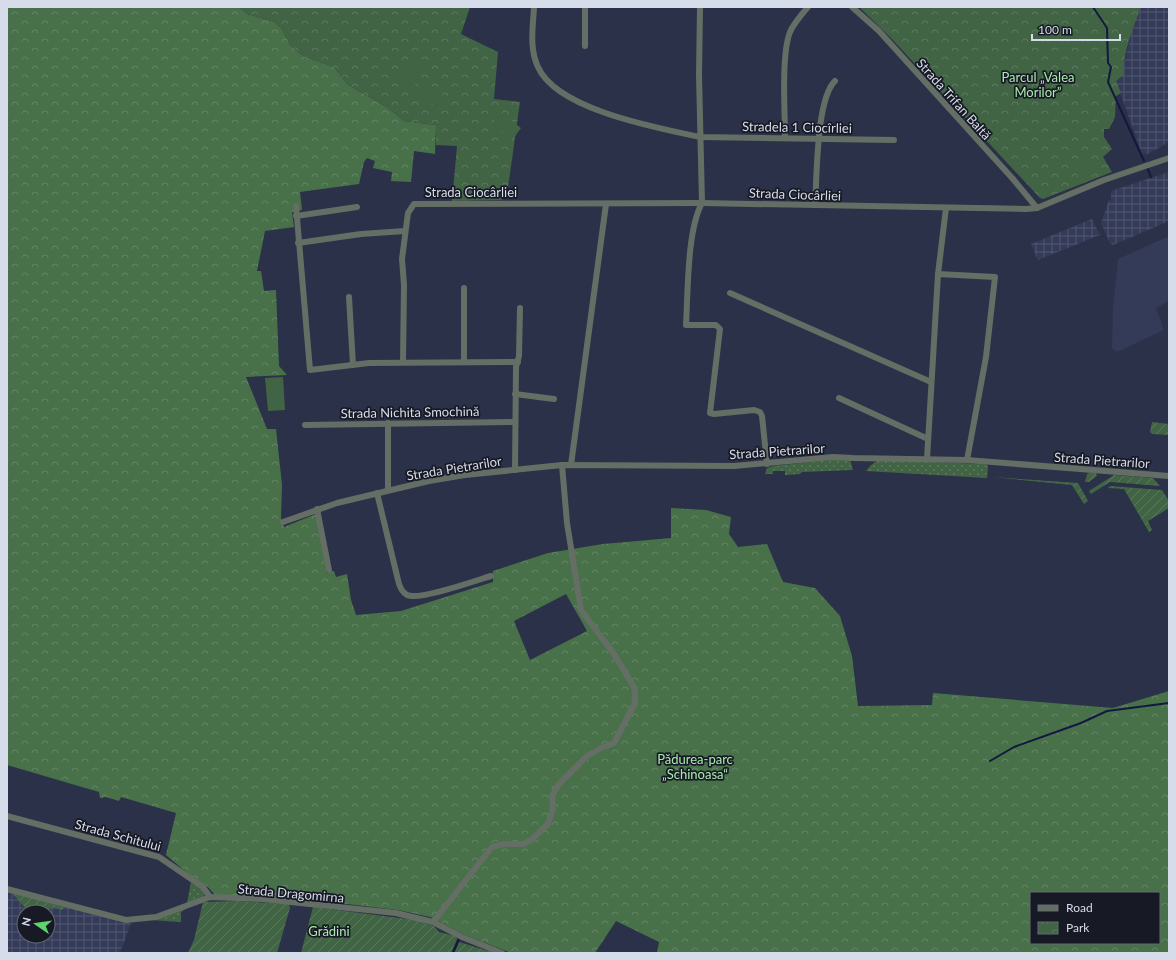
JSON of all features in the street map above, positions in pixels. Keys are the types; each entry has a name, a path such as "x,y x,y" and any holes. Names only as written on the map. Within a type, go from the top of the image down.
{"street":[{"name":"Stradela 1 Ciocîrliei","path":"534,7 532,40 538,68 545,78 560,92 572,100 603,112 669,131 700,137 785,137 894,140"},
{"path":"585,7 585,46"},
{"path":"700,7 700,137 702,203 698,210 690,255 686,325 716,325 720,329 710,413 714,414 754,410 760,412 762,416 767,464"},
{"path":"785,137 785,61 788,40 794,27 808,7"},
{"name":"Strada Trifan Baltă","path":"852,7 879,31 1013,179 1037,208"},
{"path":"815,205 820,138 825,101 830,85 835,81"},
{"name":"Strada Ciocârliei","path":"405,231 408,214 412,205 418,203 702,203 946,208 1037,208 1104,180 1169,158"},
{"path":"570,465 606,204"},
{"path":"296,206 310,370 353,365 403,362 518,362"},
{"path":"296,216 357,208"},
{"path":"927,459 938,274 946,208"},
{"path":"298,243 361,234 405,231 402,259 404,285 403,362"},
{"path":"938,274 995,277 986,357 967,460"},
{"path":"464,288 464,361"},
{"path":"730,293 931,382"},
{"path":"349,297 353,365"},
{"path":"515,470 515,394 520,308"},
{"path":"515,394 554,399"},
{"path":"839,398 928,439"},
{"name":"Strada Nichita Smochină","path":"305,425 515,422"},
{"name":"Strada Pietrarilor","path":"388,423 388,490"},
{"name":"Strada Pietrarilor","path":"283,522 317,509 388,490 465,475 562,465 734,466 833,458 927,459 967,460 1169,476"},
{"path":"433,922 492,847 504,844 524,844 532,839 548,824 553,809 552,796 559,784 587,756 602,747 614,743 627,721 635,703 636,689 614,654 581,610 567,524 562,465"},
{"path":"377,493 398,580 402,590 407,595 416,597 491,576"},
{"path":"317,509 329,570"},
{"name":"Strada Schitului","path":"7,816 159,857 203,887 210,897"},
{"name":"Strada Dragomirna","path":"7,889 126,920 156,917 210,897 293,901 354,910 396,913 433,922 462,937 502,953"}],"shaded area":[{"path":"1141,7 1169,7 1169,142 1146,155 1145,153 1142,154 1116,81 1125,74 1123,67 1133,26"},
{"path":"1169,172 1169,221 1113,245 1110,243 1101,223 1109,200 1111,200 1111,191"},
{"path":"1092,219 1100,235 1038,260 1031,244"},
{"path":"1169,236 1169,301 1156,308 1164,330 1117,352 1112,348 1113,307 1118,259"},
{"path":"7,891 54,904 16,904 16,944 56,944 56,904 120,922 131,923 120,953 7,953"}],"green space":[{"name":"Pădurea-parc „Schinoasa“","path":"7,7 239,7 247,14 275,22 282,29 290,45 303,56 334,67 347,84 388,108 404,121 436,125 435,154 414,151 411,182 391,181 392,172 373,168 375,161 367,158 364,162 359,184 300,192 302,210 292,212 294,227 265,231 257,271 261,271 264,291 276,290 279,366 287,375 246,377 267,429 276,429 282,485 281,518 284,527 316,514 327,573 334,571 336,577 347,574 351,600 356,615 401,611 493,582 493,571 548,553 603,544 671,538 671,508 706,510 731,517 729,534 738,547 767,544 783,582 815,588 840,616 852,656 858,706 932,705 933,693 1113,708 1169,691 1169,953 657,953 659,942 616,921 595,953 511,953 465,935 430,917 398,910 296,898 215,895 208,887 192,877 166,855 176,813 121,797 119,801 106,797 100,798 99,792 7,765","holes":["566,594 587,631 530,660 514,621"]},
{"path":"239,7 470,7 461,34 498,52 494,99 520,102 507,195 501,200 452,201 457,146 436,145 436,125 404,121 388,108 347,84 334,67 303,56 290,45 282,29 275,22 247,14"},
{"name":"Parcul „Valea Morilor”","path":"859,7 1141,7 1126,50 1124,67 1125,74 1116,81 1121,93 1116,96 1115,117 1109,129 1104,129 1104,137 1112,149 1103,157 1112,172 1043,199 1040,198 890,37"},
{"path":"411,55 425,60 414,87 400,81"},
{"path":"421,85 443,94 438,106 416,97"},
{"path":"500,112 521,128 513,139 492,123"},
{"path":"1090,162 1095,174 1079,180 1075,168"},
{"path":"283,377 285,410 268,411 265,378"},
{"path":"1152,422 1169,424 1169,435 1152,434 1150,432"},
{"path":"850,459 853,470 802,472 800,474 785,475 785,471 773,471 773,474 765,474 767,468 773,466"},
{"path":"878,460 985,464 988,466 987,478 866,471"},
{"path":"1096,473 1097,476 1089,482 1085,482 1087,474"},
{"path":"1114,475 1153,478 1160,486 1110,482 1091,494 1089,491"},
{"path":"992,477 1078,483 1088,501 1084,504 1072,485"},
{"path":"1110,486 1162,490 1169,501 1169,508 1148,521 1152,530 1149,532 1124,489 1108,488"},
{"path":"191,882 204,891 205,894 203,898 187,903"},
{"path":"11,892 53,904 22,904"},
{"name":"Grădini","path":"238,901 289,904 290,908 277,953 188,953 194,940 203,902"},
{"path":"56,905 63,907 63,910 56,908"},
{"path":"188,907 181,912 181,922 150,920"},
{"name":"Grădini","path":"313,907 416,920 434,926 439,932 455,936 457,939 451,953 301,953"},
{"path":"459,942 495,953 454,953"}],"waterway":[{"path":"1093,7 1107,28 1108,63 1111,67 1108,82 1144,161"},
{"path":"1147,167 1151,177"},
{"path":"990,761 1014,747 1081,723 1107,711 1169,703"},
{"path":"453,953 459,939"}]}
